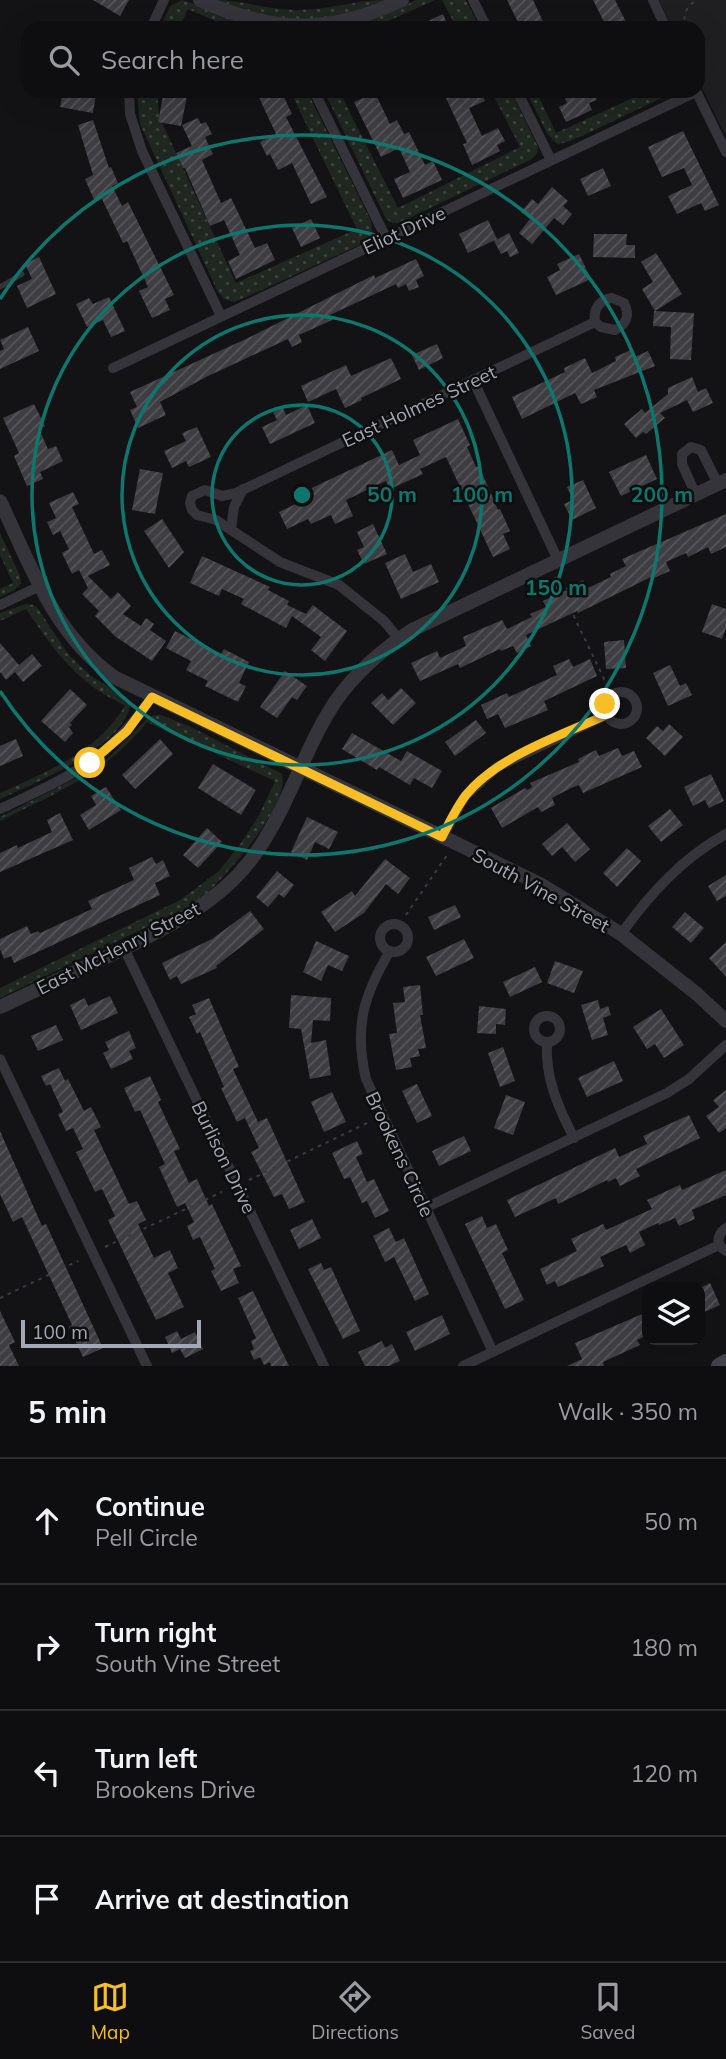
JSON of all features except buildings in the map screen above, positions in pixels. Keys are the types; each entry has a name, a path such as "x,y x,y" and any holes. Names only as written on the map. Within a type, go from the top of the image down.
{"main road":[{"path":"719,1366 726,1363"}],"street":[{"path":"154,21 164,0"},
{"path":"200,0 257,21"},
{"path":"335,21 365,15 401,0"},
{"path":"473,0 484,21"},
{"path":"653,0 663,21"},
{"path":"130,98 130,114 138,142 221,316"},
{"path":"317,98 386,238"},
{"path":"520,98 551,160"},
{"name":"Eliot Drive","path":"113,368 681,98"},
{"path":"699,98 726,152"},
{"name":"East Holmes Street","path":"243,489 595,322"},
{"path":"473,380 558,560"},
{"name":"East McHenry Street","path":"0,1007 195,912 230,884 264,841 336,701 367,666 399,639 412,630 696,495 722,482 701,450 691,447 682,454 682,464 696,495"},
{"path":"231,529 234,507 243,489"},
{"path":"243,489 222,496 205,490 192,496 192,510 197,515 216,520 281,562 339,585 384,621 399,639"},
{"name":"South Vine Street","path":"0,501 57,618 87,655 114,677 540,884 621,934 697,993 726,1021"},
{"path":"0,605 40,586"},
{"path":"0,809 90,763 127,731 152,697"},
{"path":"442,837 465,796 497,767 606,715"},
{"path":"621,934 652,893 673,872 726,834"},
{"name":"Burlison Drive","path":"124,948 324,1366"},
{"name":"Brookens Circle","path":"390,951 372,980 365,1000 361,1058 374,1102 493,1352"},
{"path":"547,1042 549,1077 553,1093 574,1138"},
{"path":"425,1208 667,1093 689,1079 726,1045"},
{"path":"0,1059 148,1366"},
{"path":"463,1366 723,1248 719,1236 726,1228"}],"lane":[{"path":"0,287 22,274"}],"path":[{"path":"685,21 686,11 697,0"},
{"path":"555,578 607,685"},
{"path":"406,915 449,853"},
{"path":"249,1180 367,1123"},
{"path":"104,1247 222,1192"},
{"path":"0,1298 78,1261"}],"shaded area":[{"path":"182,0 244,21 215,21 188,9 182,21 163,21 170,6"},
{"path":"216,0 298,10 385,0 339,15 289,19 273,18"},
{"path":"416,0 435,0 388,21 358,21 396,10"},
{"path":"442,0 466,0 476,21 453,21"},
{"path":"659,0 726,0 726,137 705,94 705,21 669,21"},
{"path":"138,98 158,98 159,116 236,283 357,229 293,98 310,98 371,221 372,233 366,242 253,294 234,302 224,299 218,292 140,124"},
{"path":"327,98 343,98 398,208 520,147 495,98 514,98 538,147 532,159 399,223 386,219"},
{"path":"530,98 539,98 556,133 633,98 661,98 564,143 557,144 547,133"},
{"path":"0,533 20,576 21,584 0,597 0,589 13,583 0,555"},
{"path":"26,604 34,605 39,610 68,654 92,677 123,695 130,706 124,721 95,750 54,774 0,799 0,793 53,768 86,748 114,722 125,706 99,691 75,671 57,652 26,609 0,621 0,613"},
{"path":"156,715 189,726 282,774 282,788 276,805 237,861 198,902 0,998 0,988 180,900 219,871 259,815 275,781 147,722 115,755 98,768 61,791 0,821 0,817 86,773 107,759 149,717"}],"route":[{"path":"90,763 127,731 152,697 442,837 465,796 480,780 515,757 606,715 605,704"}]}
